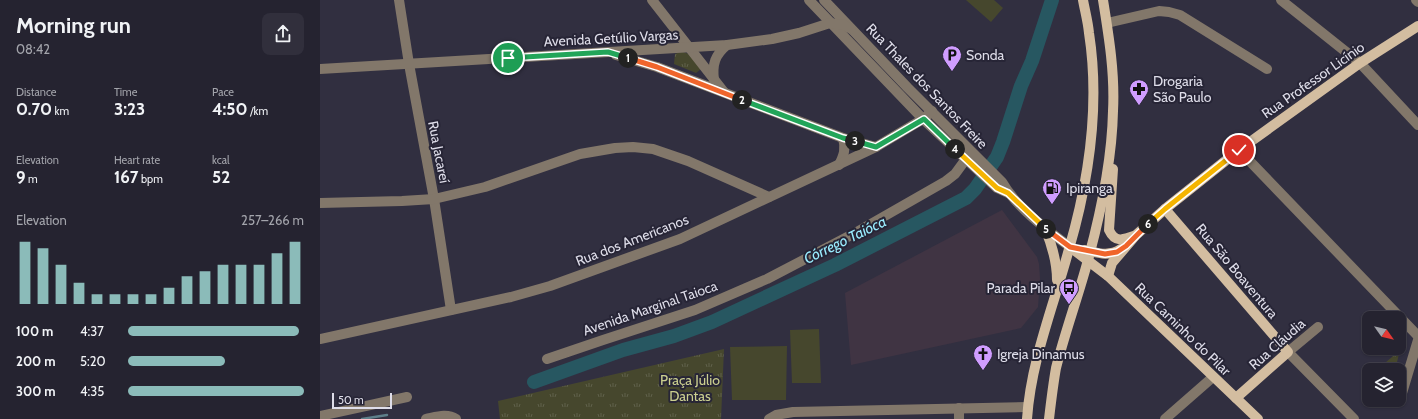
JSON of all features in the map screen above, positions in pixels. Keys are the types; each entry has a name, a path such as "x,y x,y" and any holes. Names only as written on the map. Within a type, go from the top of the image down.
{"main road":[{"path":"1027,419 1035,365 1070,247 1083,191 1090,145 1093,100 1092,68 1089,33 1083,0"},
{"path":"1049,419 1056,369 1089,256 1106,178 1111,143 1114,111 1113,75 1103,0"},
{"name":"Rua Professor Licínio","path":"1108,276 1112,263 1126,246 1165,209 1239,150 1360,63 1418,26"},
{"path":"1111,143 1113,184 1109,230 1111,235 1118,240 1123,240 1136,235"},
{"name":"Rua São Boaventura","path":"1165,209 1288,352"},
{"path":"1045,228 1055,257 1057,269 1057,290"},
{"path":"1089,256 1111,254 1126,246"},
{"name":"Rua Thales dos Santos Freire","path":"1070,247 1089,256"},
{"name":"Rua Caminho do Pilar","path":"1089,256 1108,276 1258,419"},
{"name":"Rua Cláudia","path":"1236,398 1288,352"}],"street":[{"name":"Rua Jacareí","path":"399,0 409,64 434,199 451,310"},
{"path":"652,0 725,93"},
{"name":"Rua Thales dos Santos Freire","path":"809,0 924,119 966,159 983,169"},
{"name":"Rua Thales dos Santos Freire","path":"824,0 932,111 983,169 1045,228 1070,247"},
{"path":"1281,0 1360,63 1418,125"},
{"path":"1107,23 1159,11 1180,15 1266,69"},
{"name":"Avenida Getúlio Vargas","path":"320,69 727,45 772,39 830,23"},
{"path":"830,23 844,25 851,29"},
{"path":"714,80 713,70 716,58 720,51 727,45"},
{"path":"608,52 657,67 843,138 876,147"},
{"name":"Rua dos Americanos","path":"320,339 511,297 550,286 680,238 876,147 924,119 932,111"},
{"path":"839,165 844,153 845,146 843,138"},
{"path":"320,203 434,199 485,187 580,154 615,148 633,147 653,149 688,161 769,197"},
{"path":"1239,150 1418,336"},
{"name":"Avenida Marginal Taioca","path":"547,359 695,310 767,279 856,233 946,181 955,174 966,159"},
{"name":"Rua Cláudia","path":"1288,352 1318,327"},
{"path":"1406,380 1418,340"},
{"path":"1288,352 1354,419"},
{"path":"1165,419 1213,377"},
{"path":"320,416 408,397"},
{"path":"769,419 776,415 793,412 1028,407"},
{"path":"959,408 959,419"},
{"path":"426,419 452,416 456,419"}],"shaded area":[{"path":"1002,210 1037,257 1039,264 1040,279 1038,307 1021,328 851,365 845,293"}],"green space":[{"path":"966,0 994,0 1003,8 991,22"},
{"path":"680,52 690,55 701,69 696,73 674,64 675,54"},
{"path":"819,329 821,383 792,383 790,330"},
{"path":"787,346 786,400 732,400 730,347"},
{"name":"Praça Júlio Dantas","path":"724,349 721,419 500,419 498,401"},
{"path":"1394,355 1399,355 1397,363 1385,363"}],"waterway":[{"name":"Córrego Taióca","path":"534,382 623,350 674,336 712,322 835,265 966,198 975,189 997,157 1021,86 1032,61 1052,0"},
{"name":"Córrego Taióca","path":"362,419 387,415"}],"place":[{"name":"Sonda","path":"952,72"},
{"name":"Drogaria São Paulo","path":"1139,106"},
{"name":"Ipiranga","path":"1052,205"},
{"name":"Parada Pilar","path":"1069,305"},
{"name":"Igreja Dinamus","path":"983,371"}],"route":[{"path":"508,58 608,52 657,67 843,138 876,147 924,119 997,188 1008,193 1045,228 1070,247 1100,254 1111,254 1126,246 1165,209 1239,150"}]}
